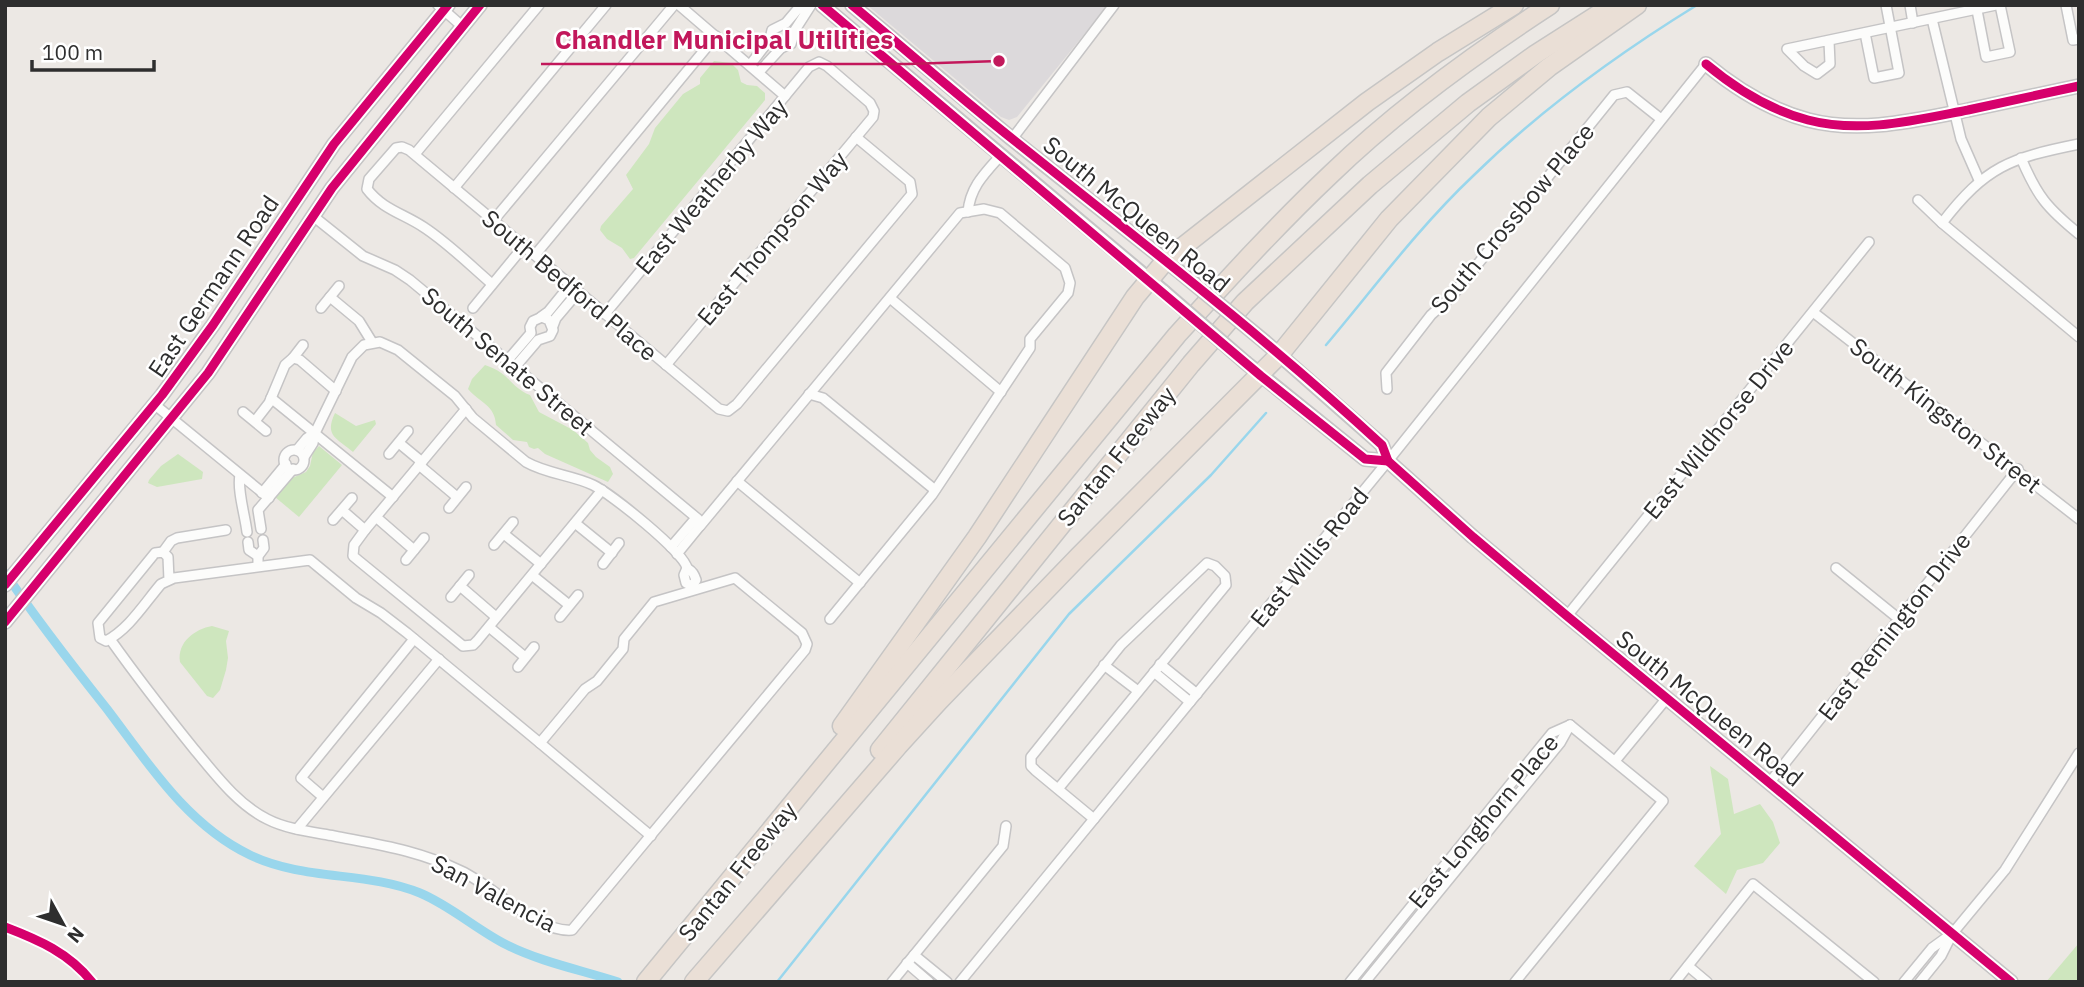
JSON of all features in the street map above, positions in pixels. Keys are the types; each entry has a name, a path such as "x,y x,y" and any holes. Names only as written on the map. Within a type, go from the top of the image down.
{"highway":[{"path":"736,874 773,816 853,712 977,537 1135,297 1166,260 1367,102 1438,52 1514,5"},
{"name":"Santan Freeway","path":"646,982 1177,335 1248,257 1370,138 1460,66 1549,5"},
{"name":"Santan Freeway","path":"693,982 1191,364 1245,302 1370,185 1468,103 1536,54 1613,5"},
{"path":"693,982 939,701 1116,519 1261,376 1389,219 1489,117 1549,68 1637,5"}],"main road":[{"name":"East Germann Road","path":"9,614 171,419 236,334 345,171 480,5"},
{"name":"South McQueen Road","path":"822,5 1261,376 1365,459 1388,461"},
{"name":"South McQueen Road","path":"852,5 1012,139 1280,354 1382,445 1388,461 1463,528 2011,982"},
{"name":"East Germann Road","path":"5,585 155,404 214,325 334,144 443,7"},
{"path":"1706,64 1752,98 1809,121 1839,125 1868,126 1955,112 2079,86"},
{"path":"1001,155 1012,139"},
{"path":"295,200 313,216"}],"street":[{"path":"492,284 426,228 387,208 374,199 367,189 369,179 396,148 402,147 415,155 539,5"},
{"path":"454,188 606,5"},
{"path":"494,221 674,5"},
{"path":"679,5 785,96"},
{"path":"781,48 775,46 770,39 770,33 775,27 786,23 804,5"},
{"path":"759,72 781,48 791,44 795,30 811,5"},
{"path":"1012,139 1114,5"},
{"path":"1865,33 1874,78 1899,73 1886,5"},
{"path":"1910,5 1913,23"},
{"path":"1829,41 1830,64 1817,74 1804,66 1787,49 1933,19 1976,7 1998,5 2010,52 1986,57 1976,7"},
{"path":"2066,5 2073,40 2079,38"},
{"path":"443,7 463,27"},
{"path":"1933,19 1961,139 1979,180"},
{"path":"534,255 716,36"},
{"path":"750,65 770,39"},
{"name":"East Weatherby Way","path":"605,314 809,67 819,62 827,66 868,100 873,108"},
{"name":"East Willis Road","path":"960,982 1388,461 1706,64"},
{"name":"South Crossbow Place","path":"1388,389 1386,373 1431,315 1452,296 1614,95 1627,92 1661,119"},
{"name":"East Thompson Way","path":"666,365 873,117 873,108"},
{"name":"South Bedford Place","path":"415,155 719,409 728,411 746,394 912,194 913,189 908,180 856,137"},
{"path":"1942,223 1979,180 1999,167 2021,158 2079,144"},
{"path":"968,212 973,187 1001,155"},
{"path":"2021,158 2039,197 2079,234"},
{"path":"1918,200 2079,337"},
{"path":"674,551 737,481 960,214 984,209 1000,213 1065,268 1070,283 1068,293 1030,339 1030,348 935,490 830,619"},
{"name":"South Senate Street","path":"313,216 363,256 410,280 698,522"},
{"name":"East Wildhorse Drive","path":"1567,616 1869,242"},
{"path":"473,308 524,246"},
{"path":"321,308 339,286"},
{"path":"511,364 531,333 533,321 548,312 574,288"},
{"path":"511,364 538,340 550,336 556,318 574,288"},
{"path":"330,297 359,321 372,342"},
{"path":"890,298 1001,391"},
{"name":"South Kingston Street","path":"1813,312 2079,519"},
{"path":"541,317 549,320 553,326"},
{"path":"289,467 285,458 288,452 301,453 313,443 315,433 352,357 364,345 372,342 387,343 455,396 473,418 526,462 536,468 585,482 602,490 686,562 687,568 694,572 696,580 693,588"},
{"path":"254,421 271,398 285,365 303,345"},
{"path":"293,358 300,360 336,391"},
{"path":"810,394 824,398 935,490"},
{"path":"271,398 394,496"},
{"path":"155,404 266,496"},
{"path":"466,409 365,530 354,545 353,556 457,643 467,647 473,645 602,490"},
{"path":"243,412 266,431"},
{"path":"389,454 408,432"},
{"path":"398,443 457,497"},
{"path":"261,529 258,510 289,467 302,466 301,453"},
{"name":"East Remington Drive","path":"1770,782 2018,469"},
{"path":"240,475 238,485 247,532"},
{"path":"737,481 860,583"},
{"path":"449,508 466,487"},
{"path":"333,520 352,498"},
{"path":"342,510 365,530"},
{"path":"245,517 259,516"},
{"path":"376,517 414,550"},
{"path":"494,545 513,522"},
{"path":"575,523 611,553"},
{"path":"169,580 168,557 163,552 171,541 226,530"},
{"path":"504,534 541,564"},
{"path":"406,560 424,538"},
{"path":"258,561 264,548 263,540"},
{"path":"248,542 248,550 258,561"},
{"path":"603,564 620,543"},
{"name":"San Valencia","path":"163,552 155,553 98,623 100,638 106,641 110,639 156,703 236,796 267,819 298,829 414,851 436,860 478,878 523,911 559,931 572,930 805,650 807,644 802,633 735,579 693,588 654,602 624,639 623,649 597,681 585,689 540,744"},
{"path":"110,639 120,634 161,584 169,580 258,561 310,560 356,598 381,612 651,836"},
{"path":"1058,789 1226,584 1226,576 1215,566 1207,563 1121,645 1031,757 1031,765 1058,789 1094,819"},
{"path":"1836,568 1899,618"},
{"path":"451,597 469,575"},
{"path":"532,575 569,605"},
{"path":"460,586 496,617"},
{"path":"560,617 578,595"},
{"path":"489,627 525,657"},
{"path":"324,797 301,778 414,639"},
{"path":"518,667 534,647"},
{"path":"298,829 439,659"},
{"path":"1160,664 1193,698"},
{"path":"1104,665 1138,691"},
{"path":"1153,672 1193,698"},
{"path":"1615,761 1667,698"},
{"path":"1515,982 1663,801 1570,725"},
{"name":"East Longhorn Place","path":"1350,982 1552,733 1570,725"},
{"name":"East Longhorn Place","path":"1366,982 1560,743 1570,725"},
{"path":"1920,982 1941,956 1952,934 2005,870 2079,753"},
{"path":"1530,761 1540,768"},
{"path":"1483,818 1493,826"},
{"path":"891,982 1003,846 1006,825"},
{"path":"1434,879 1444,886"},
{"path":"1675,982 1753,884 1874,982"},
{"path":"5,927 57,950 74,962 92,982"},
{"path":"1904,982 1932,948 1952,934"},
{"path":"1387,936 1396,944"},
{"path":"914,955 947,982"},
{"path":"907,963 927,980 931,969"},
{"path":"1688,966 1707,982"}],"shaded area":[{"path":"867,5 1108,5 1017,117 1009,120 1001,117"}],"green space":[{"path":"714,61 731,63 738,70 741,82 757,86 765,93 765,100 634,258 630,259 622,248 607,239 600,230 601,226 633,189 626,175 649,144 655,128 683,94 700,84 700,78"},
{"path":"485,365 500,372 530,395 539,412 573,430 588,443 596,457 610,467 613,474 608,482 545,454 538,448 529,447 527,442 513,440 496,425 490,409 468,389 472,379"},
{"path":"335,413 356,426 375,420 376,424 353,452 337,440 332,432"},
{"path":"319,446 342,465 299,517 275,497 292,478 306,472 313,452"},
{"path":"178,454 203,472 202,479 157,487 148,483 161,466"},
{"path":"212,626 229,631 226,641 226,670 220,690 213,698 207,696 180,662 181,648 188,638 199,630"},
{"path":"1710,766 1728,779 1734,814 1760,804 1773,822 1780,843 1763,863 1737,870 1726,894 1694,866 1721,834"},
{"path":"2079,943 2079,982 2046,982"}],"waterway":[{"path":"1326,345 1434,216 1499,151 1580,84 1697,5"},
{"path":"777,982 1069,614 1211,475 1266,413"},
{"path":"5,573 170,791 188,810 227,842 250,855 292,869 378,881 420,893 520,951 618,982"}],"cycle path":[{"path":"5,585 162,395 213,325 334,144 448,5"},
{"path":"5,622 208,373 332,188 480,5"},
{"path":"822,5 1261,376 1365,459 1388,461"},
{"path":"852,5 973,108 1293,366 1382,445 1388,461 1473,537 2011,982"},
{"path":"1706,64 1741,90 1780,111 1808,120 1848,126 1908,121 2079,86"},
{"path":"5,927 53,948 92,982"}],"place":[{"name":"Chandler Municipal Utilities","path":"999,61"}]}
